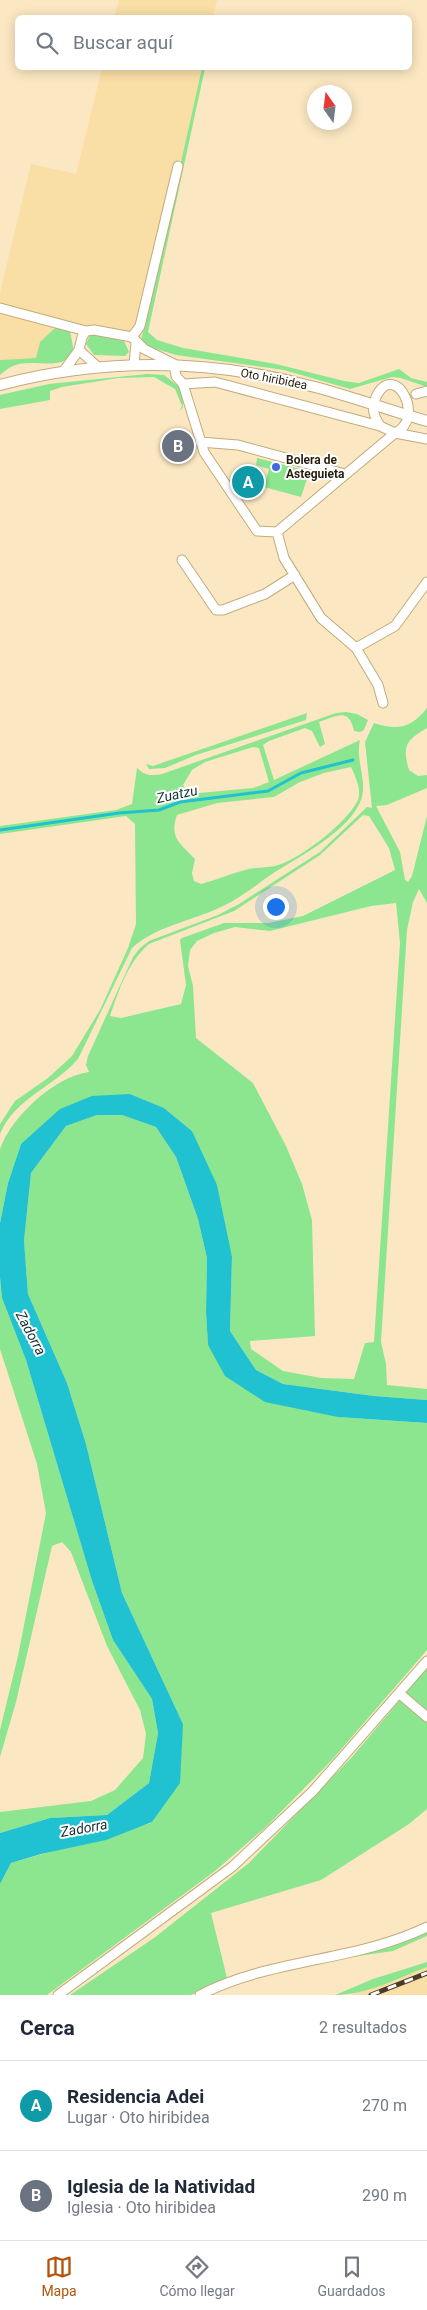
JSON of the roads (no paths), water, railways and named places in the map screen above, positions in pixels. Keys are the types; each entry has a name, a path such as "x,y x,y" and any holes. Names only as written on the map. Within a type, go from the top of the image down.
{"street":[{"path":"134,364 134,340 140,326 178,166"},
{"path":"0,308 86,331 94,330 134,340 174,364 176,376 183,384 204,452 257,532 277,532 395,433 409,429 421,408 427,391"},
{"path":"63,372 79,350 79,345 86,331"},
{"path":"79,350 98,367"},
{"name":"Oto hiribidea","path":"0,385 98,367 134,364 174,364 222,368 278,378 373,404 421,408"},
{"name":"Oto hiribidea","path":"183,384 215,382 380,426 395,433 427,439"},
{"path":"380,426 374,416 373,404 378,394 386,387 397,385 407,387 421,408"},
{"path":"200,442 238,445 345,474"},
{"path":"277,532 284,558 321,618 356,648 378,684 383,703"},
{"path":"182,560 216,610 223,610 265,594 295,576"},
{"path":"356,648 395,626 427,582"},
{"path":"58,1995 232,1867 314,1791 427,1661"},
{"path":"400,1694 427,1717"},
{"path":"200,1995 226,1981 269,1968 356,1950 427,1927"}],"water":[{"name":"Zadorra","path":"130,1094 164,1108 192,1131 217,1185 232,1257 230,1331 256,1370 283,1384 374,1396 427,1400 427,1423 338,1417 265,1402 225,1376 208,1345 206,1312 207,1258 198,1219 176,1157 156,1127 122,1115 97,1115 66,1126 31,1173 24,1241 28,1294 67,1383 86,1444 122,1593 183,1724 180,1783 152,1822 106,1840 41,1854 11,1863 0,1884 0,1833 50,1818 107,1815 149,1783 158,1733 152,1699 113,1640 92,1581 26,1360 2,1298 0,1277 0,1223 8,1183 21,1144 60,1109 92,1096"}],"waterway":[{"name":"Zuatzu","path":"0,830 119,813 159,810 180,802 268,791 301,773 353,760"}],"railway":[{"path":"371,1995 427,1973"}],"place":[{"name":"Iglesia de la Natividad","path":"178,446"},
{"name":"Bolera de Asteguieta","path":"276,467"},
{"name":"Residencia Adei","path":"248,482"}]}
